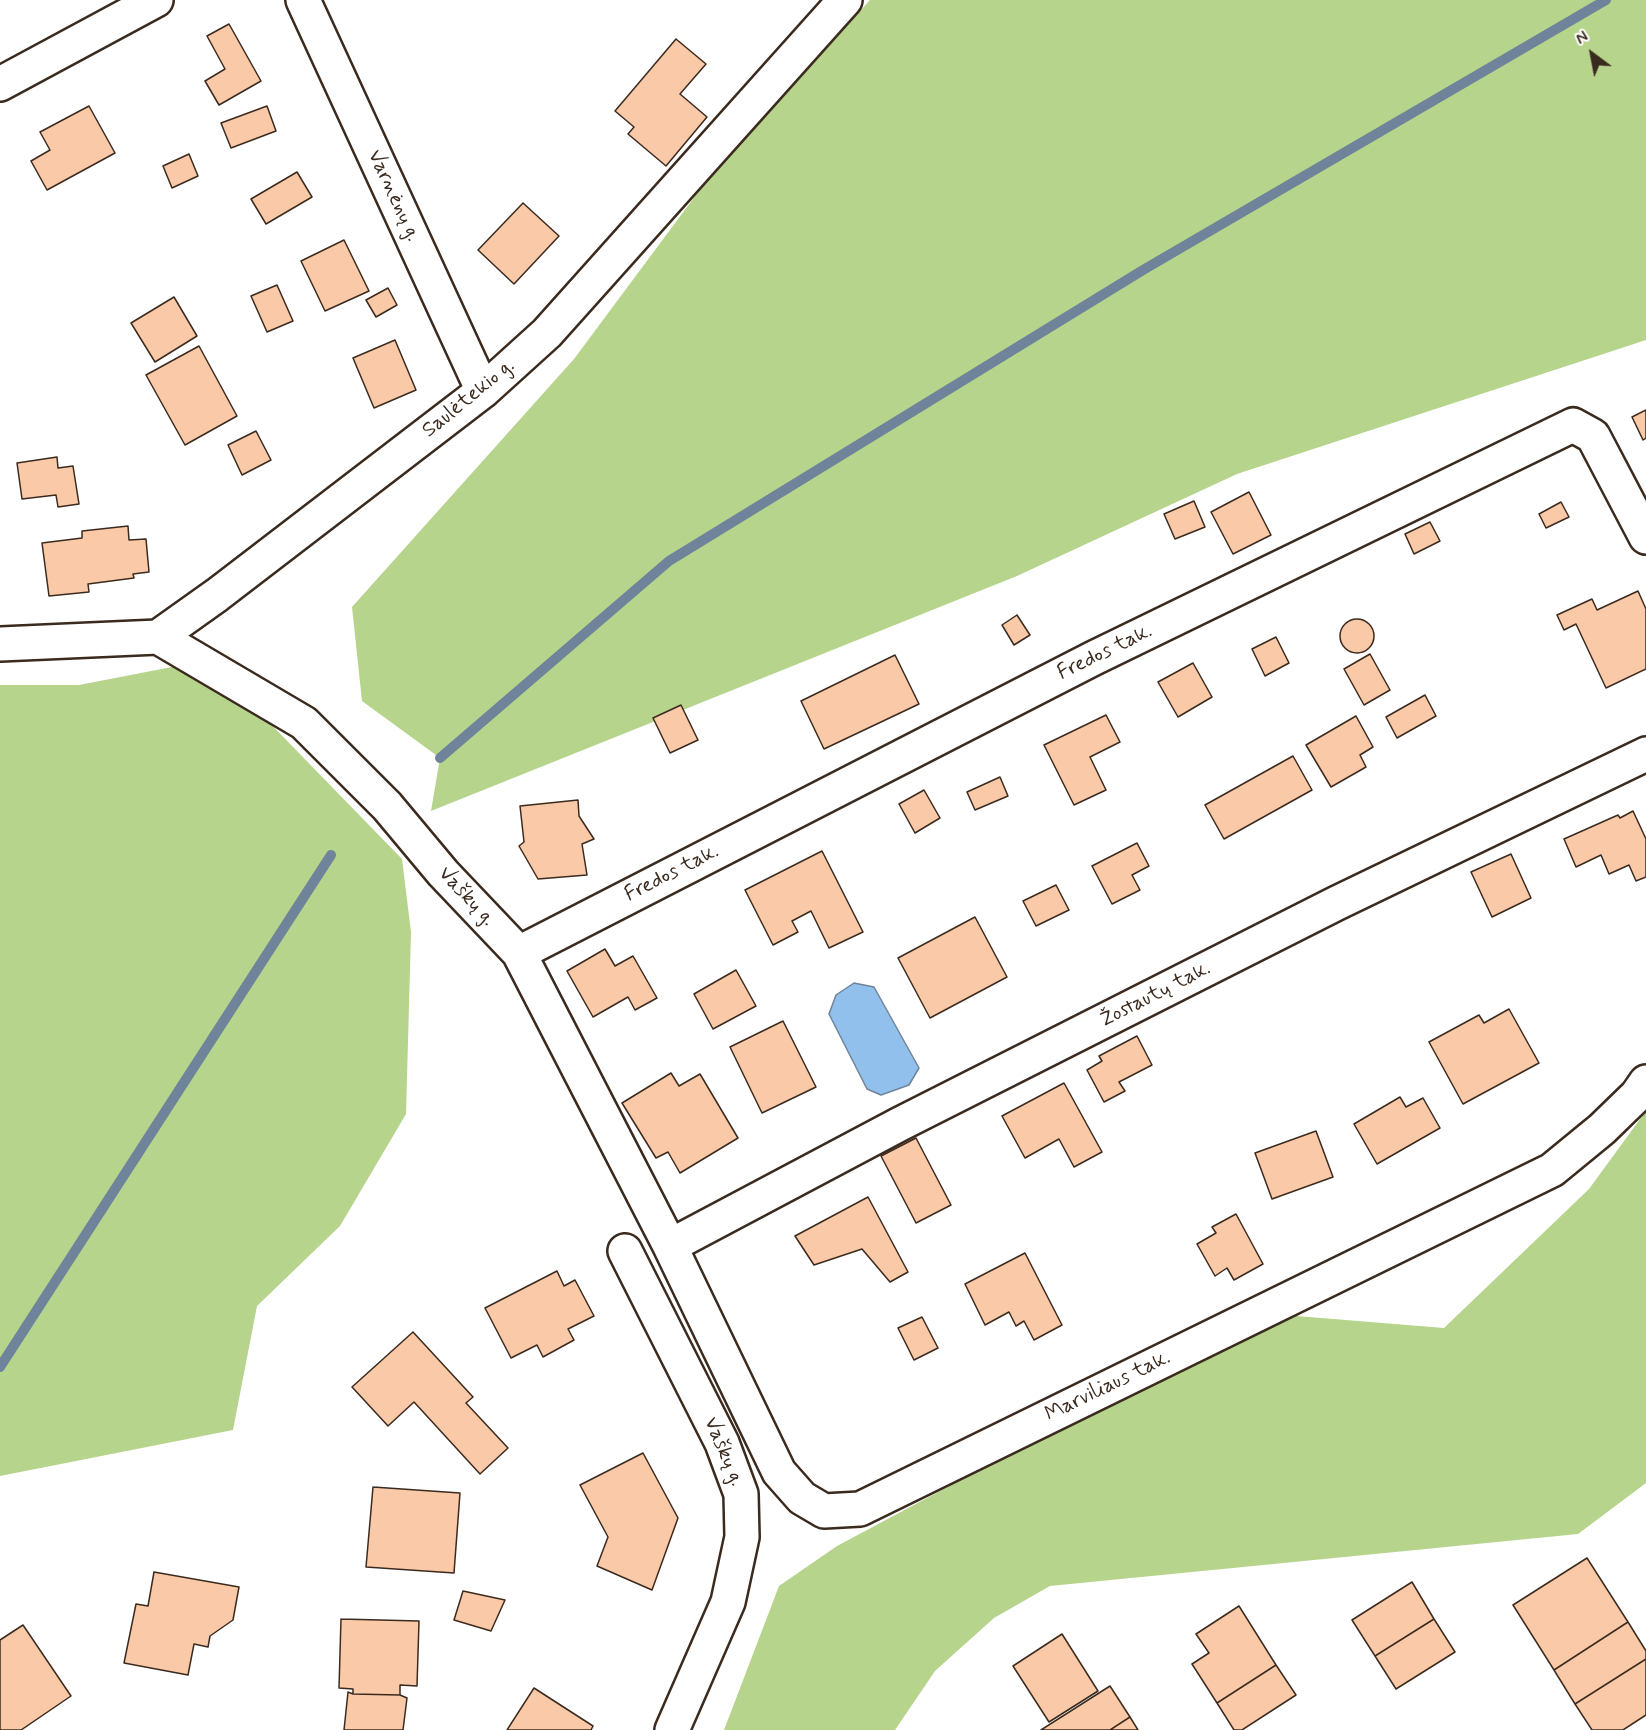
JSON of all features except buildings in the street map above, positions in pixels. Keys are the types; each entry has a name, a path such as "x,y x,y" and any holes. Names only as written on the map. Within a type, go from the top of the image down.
{"street":[{"path":"0,84 156,0"},
{"name":"Varnėnų g.","path":"303,0 483,391"},
{"name":"Saulėtekio g.","path":"158,637 217,595 483,391 547,333 845,0"},
{"name":"Fredos tak.","path":"519,952 1094,658 1573,425 1593,436 1646,537"},
{"path":"0,644 158,637"},
{"name":"Vaškų g.","path":"158,637 304,723 387,806 443,873 519,952 670,1246"},
{"name":"Žostautų tak.","path":"670,1246 900,1124 1337,903 1646,754"},
{"name":"Marviliaus tak.","path":"670,1246 779,1472 802,1498 824,1511 860,1509 1552,1170 1602,1129 1637,1095 1646,1082"},
{"name":"Vaškų g.","path":"625,1251 722,1443 741,1494 742,1538 728,1602 672,1730"}],"green space":[{"path":"870,0 1646,0 1646,340 1237,474 1017,576 431,811 440,758 362,701 352,607 574,359 713,172"},
{"path":"177,666 260,713 402,859 411,932 406,1114 340,1226 257,1306 233,1430 0,1476 0,685 79,685"},
{"path":"1646,1111 1646,1483 1578,1534 1050,1586 994,1618 935,1671 895,1730 724,1730 779,1586 837,1546 1272,1314 1444,1328 1589,1189"}],"water":[{"path":"854,983 874,987 919,1068 909,1085 881,1095 867,1089 829,1014 836,995"}],"waterway":[{"path":"440,758 669,561 1143,270 1606,0"},
{"path":"0,1367 331,855"}]}
